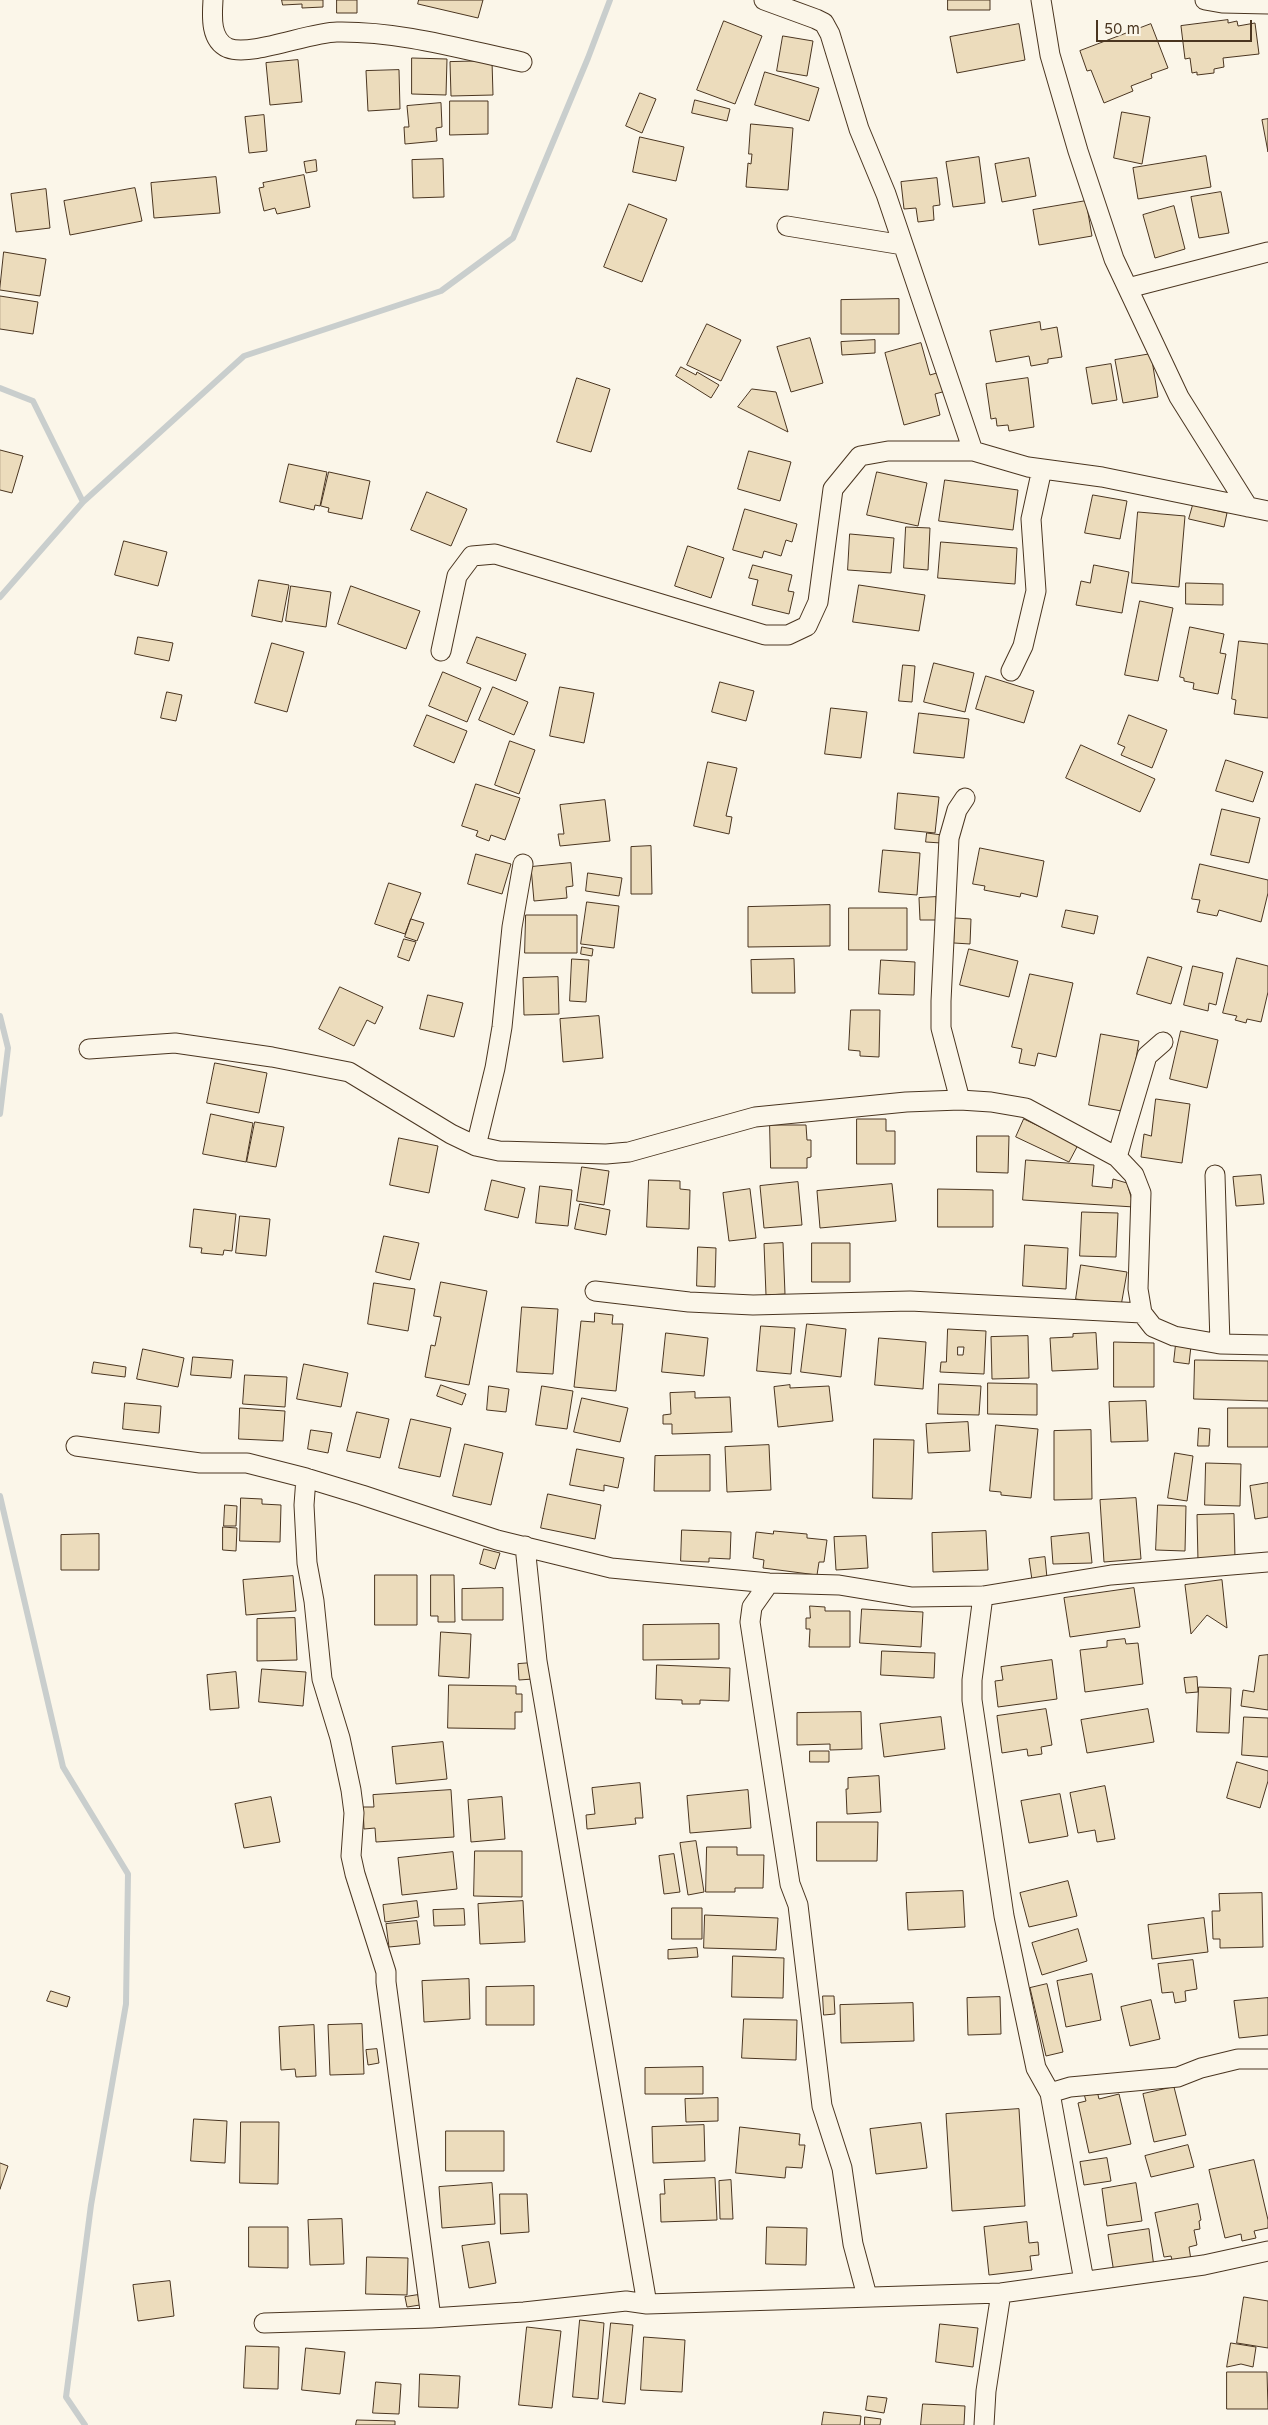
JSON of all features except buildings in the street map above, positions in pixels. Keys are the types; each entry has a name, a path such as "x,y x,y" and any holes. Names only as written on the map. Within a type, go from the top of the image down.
{"street":[{"path":"213,0 212,23 218,39 228,48 244,50 336,32 385,34 522,62"},
{"path":"764,0 816,19 824,24 827,29 859,129 886,194 973,451"},
{"path":"1041,0 1050,55 1078,151 1114,259 1179,397 1248,507"},
{"path":"1205,0 1230,4 1268,4"},
{"path":"787,226 904,245"},
{"path":"1128,288 1268,252"},
{"path":"441,651 458,576 472,556 495,554 765,635 788,635 807,626 818,602 833,489 860,456 888,451 973,451 1028,468 1102,476 1268,511"},
{"path":"1011,671 1023,646 1036,591 1031,519 1042,469"},
{"path":"960,1100 941,1028 941,1001 948,838 957,810 965,798"},
{"path":"476,1146 495,1068 502,1026 512,927 524,864"},
{"path":"1117,1157 1147,1056 1162,1042"},
{"path":"89,1050 175,1043 272,1056 348,1072 451,1134 476,1146 509,1151 606,1154 629,1152 755,1117 906,1102 960,1100 991,1102 1026,1108 1117,1157 1134,1175 1141,1192 1138,1289 1142,1313 1153,1327 1174,1336 1220,1344 1268,1345"},
{"path":"1215,1175 1220,1344"},
{"path":"595,1290 689,1302 753,1305 910,1301 1142,1313"},
{"path":"76,1446 200,1463 248,1463 306,1478 497,1540 611,1568 769,1583 839,1585 912,1597 983,1596 1111,1575 1268,1562"},
{"path":"306,1478 304,1505 307,1563 322,1679 340,1738 353,1805 351,1856 386,1972 431,2318"},
{"path":"525,1546 536,1661 648,2304"},
{"path":"769,1583 752,1607 750,1622 790,1884 798,1905 822,2106 842,2168 853,2244 867,2296"},
{"path":"983,1596 972,1680 972,1700 1004,1916 1036,2068 1050,2093 1071,2221 1084,2281"},
{"path":"1050,2093 1070,2088 1178,2077 1201,2068 1238,2059 1268,2060"},
{"path":"264,2323 431,2318 524,2312 626,2302 648,2304 1001,2293 1204,2265 1268,2251"},
{"path":"984,2425 986,2391 1001,2293"}],"waterway":[{"path":"0,597 83,502 244,356 441,291 513,238 588,58 610,0"},
{"path":"0,388 33,401 83,502"},
{"path":"0,1016 8,1048 0,1114"},
{"path":"0,1496 63,1767 128,1874 126,2004 91,2205 66,2397 85,2425"}]}
